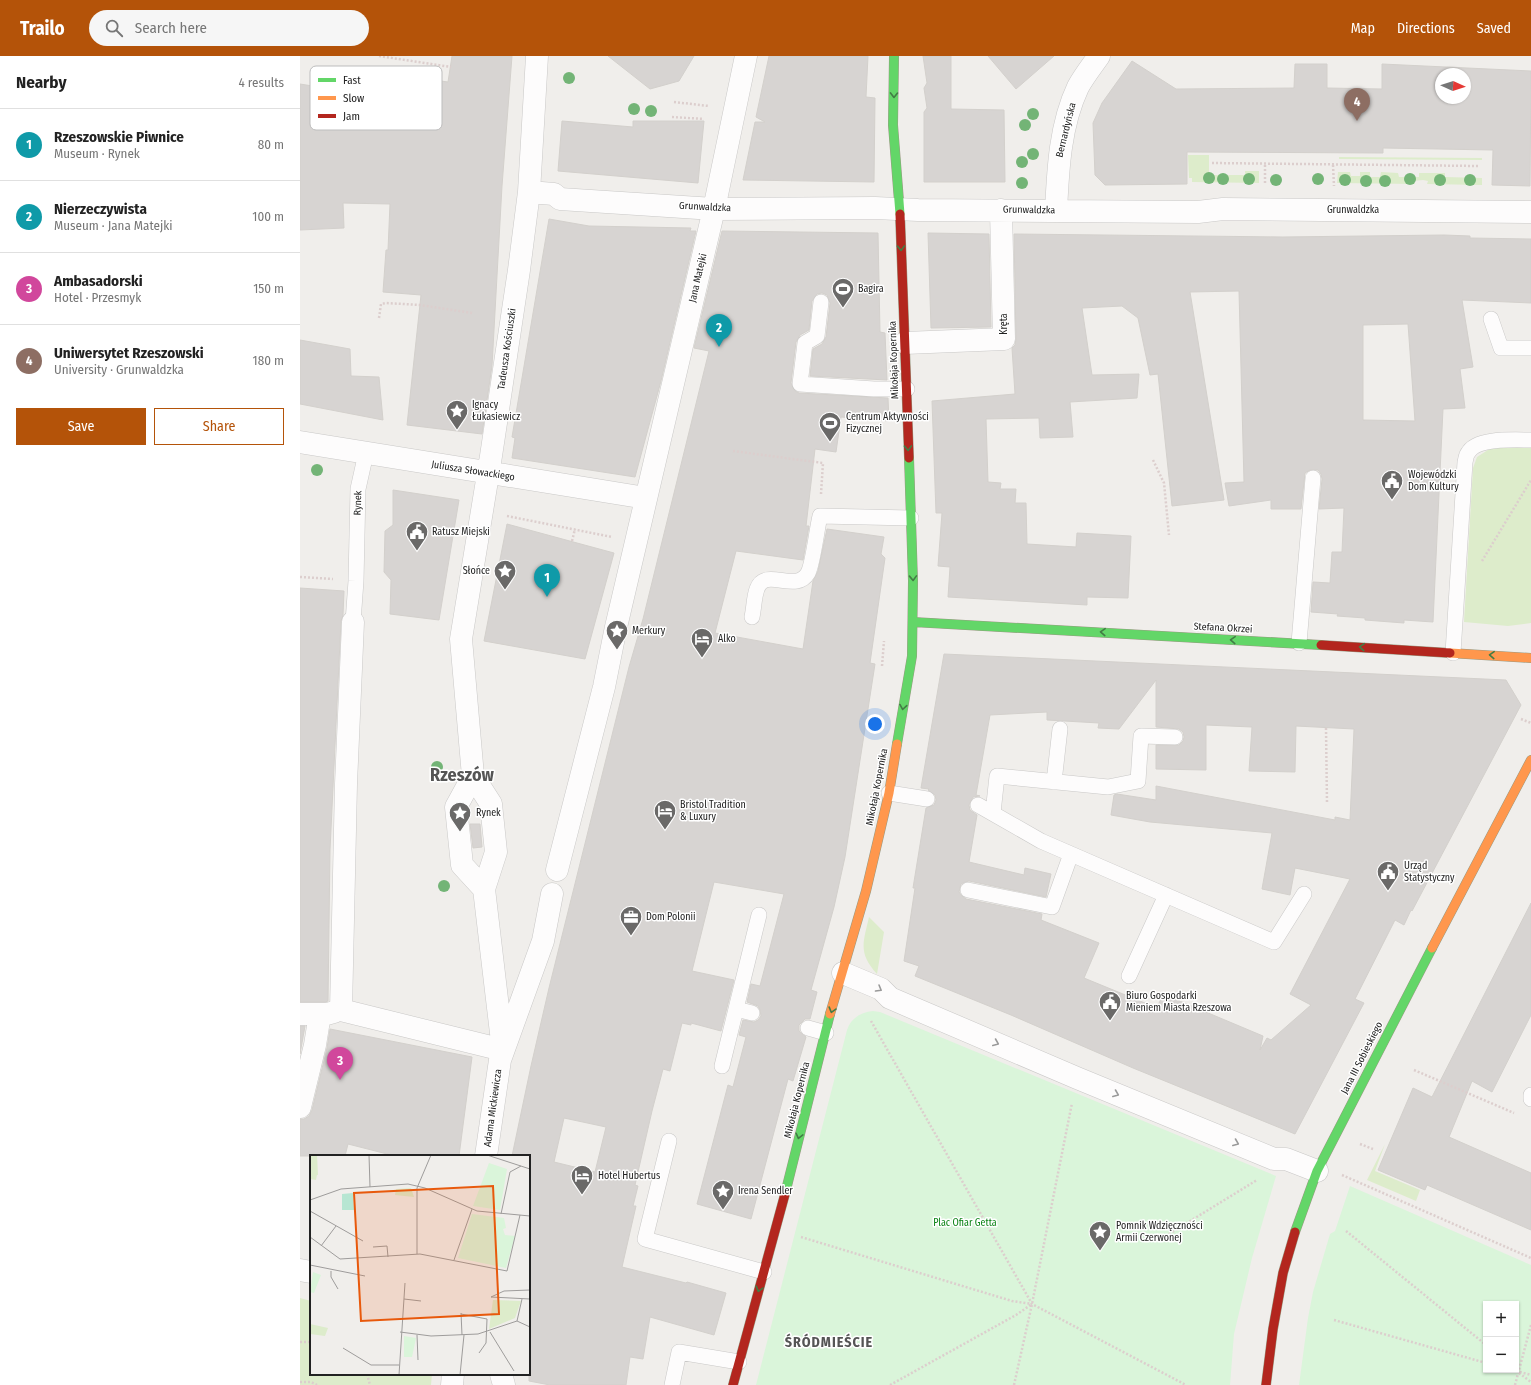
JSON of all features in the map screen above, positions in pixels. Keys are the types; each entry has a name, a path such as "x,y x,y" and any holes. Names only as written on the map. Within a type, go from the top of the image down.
{"street":[{"name":"Tadeusza Kościuszki","path":"473,776 461,639 489,473 529,192 537,56"},
{"name":"Jana Matejki","path":"646,498 714,209 746,56"},
{"name":"Mikołaja Kopernika","path":"733,1385 826,1033 866,891 889,793 912,656 913,622 911,518 900,210 893,125 894,56"},
{"name":"Bernardyńska","path":"1056,211 1059,160 1068,117 1079,86 1099,56"},
{"name":"Grunwaldzka","path":"529,192 554,194 560,199 714,209 875,208 900,210 1198,212 1223,209 1531,212"},
{"name":"Kręta","path":"905,343 1004,339 1001,210"},
{"name":"Juliusza Słowackiego","path":"300,442 646,498"},
{"path":"557,870 604,687 616,627 646,498"},
{"name":"Rynek","path":"300,1107 322,1013 346,784 353,622"},
{"name":"Stefana Okrzei","path":"913,622 1299,643 1531,658"},
{"name":"Jana III Sobieskiego","path":"1266,1385 1272,1329 1284,1273 1297,1225 1319,1168 1377,1053 1531,760"},
{"path":"484,889 462,865 456,807 473,776 491,804 496,852 484,889 501,1055"},
{"path":"501,1055 543,941 552,894"},
{"path":"843,973 881,989 890,998 1077,1078 1274,1158 1286,1159 1319,1168"},
{"path":"322,1013 501,1055"},
{"name":"Adama Mickiewicza","path":"486,1155 501,1055"},
{"path":"300,1270 310,1272"},
{"path":"452,1385 453,1375"},
{"path":"501,1375 504,1385"}],"lane":[{"path":"820,302 817,336 805,343 800,384 874,389 907,389"},
{"path":"1491,319 1501,348 1531,348"},
{"path":"1453,653 1465,462 1468,452 1487,441 1531,440"},
{"name":"Rynek","path":"353,622 356,581 358,489 366,453"},
{"path":"1299,643 1313,478"},
{"path":"752,616 757,588 763,581 774,579 791,582 800,580 808,574 820,516 911,518"},
{"path":"1054,782 1060,729"},
{"path":"993,813 997,776 1108,786 1138,781 1140,736 1175,737"},
{"path":"889,793 927,799"},
{"path":"978,805 1041,841 1274,942 1304,894"},
{"path":"968,890 1052,907 1071,854"},
{"path":"1129,976 1166,895"},
{"path":"722,1066 759,915"},
{"path":"736,1009 752,1012"},
{"path":"808,1028 826,1033"},
{"path":"669,1141 645,1239 764,1272"},
{"path":"672,1385 679,1352 739,1362"}],"path":[{"path":"380,56 451,67"},
{"path":"674,102 706,105"},
{"path":"672,117 704,119"},
{"path":"1212,164 1479,166"},
{"path":"1333,165 1333,178"},
{"path":"379,318 381,304 386,303 420,305 472,313"},
{"path":"733,451 823,463 821,488"},
{"path":"1153,460 1164,483 1169,535"},
{"path":"1481,562 1531,480"},
{"path":"509,516 612,537"},
{"path":"572,541 575,529"},
{"path":"300,577 356,581"},
{"path":"881,672 885,635"},
{"path":"1521,719 1531,723"},
{"path":"1326,728 1327,803"},
{"path":"871,1021 1032,1304"},
{"path":"1414,1070 1516,1114"},
{"path":"1014,1385 1032,1304 1077,1078"},
{"path":"1169,1234 1266,1175 1286,1159"},
{"path":"1319,1168 1531,1258"},
{"path":"1346,1231 1483,1343"},
{"path":"807,1239 1012,1301 1032,1304 1186,1385"},
{"path":"890,1385 1016,1315 1032,1304"},
{"path":"1334,1320 1483,1362"},
{"path":"1519,1364 1531,1325"},
{"path":"1519,1372 1531,1375"},
{"path":"1515,1385 1517,1373"},
{"path":"1519,1373 1531,1382"},
{"path":"367,1375 370,1385"},
{"path":"300,1382 311,1382 317,1385"}],"green space":[{"path":"1188,155 1209,155 1209,175 1245,175 1245,171 1259,171 1259,183 1192,182 1192,178 1189,178"},
{"path":"1339,157 1482,158 1482,160 1339,159"},
{"path":"1338,172 1350,172 1351,176 1360,176 1360,172 1370,172 1370,177 1380,177 1381,172 1398,173 1399,177 1419,177 1419,173 1445,173 1445,177 1482,178 1482,185 1427,184 1428,181 1423,180 1413,181 1415,184 1337,183"},
{"path":"1531,447 1531,623 1508,626 1464,622 1473,468 1477,457 1491,448"},
{"path":"869,917 884,932 877,974 867,960 864,947"},
{"name":"Plac Ofiar Getta","path":"873,1011 880,1012 1276,1176 1252,1258 1234,1334 1230,1385 756,1385 847,1030 851,1022 857,1016"},
{"path":"1385,1144 1375,1171 1420,1190 1416,1201 1367,1180"},
{"path":"1350,1186 1531,1265 1531,1385 1299,1385 1313,1292 1330,1234 1335,1231"},
{"path":"300,1298 310,1301 310,1375 432,1375 431,1385 300,1385"}],"building":[{"path":"452,56 512,56 502,186 492,366 482,434 407,425 421,295 383,292 386,250 388,250 390,204 343,203 344,228 300,230 300,84 310,86 310,130 442,130 442,81 448,82"},
{"path":"608,56 694,56 679,81 650,89"},
{"path":"769,56 868,56 866,97 875,98 874,182 743,180 755,122 765,122 756,117"},
{"path":"923,56 951,56 951,109 1004,110 1005,182 924,182 924,112 927,108 924,88 927,83"},
{"path":"988,56 1054,56 1016,89"},
{"path":"1132,61 1176,89 1294,88 1295,64 1327,64 1327,88 1382,89 1382,64 1467,68 1435,68 1435,104 1471,104 1471,68 1531,71 1530,186 1492,185 1493,150 1383,148 1383,153 1187,152 1187,184 1105,185 1095,175 1093,123 1102,103"},
{"path":"562,121 633,127 633,121 704,121 698,183 558,171"},
{"path":"549,219 589,226 691,228 690,231 696,231 661,381 635,477 512,458 515,438 512,437"},
{"path":"722,231 878,233 880,332 885,333 887,380 810,376 813,349 822,344 826,337 830,303 827,295 822,293 817,294 812,301 809,330 800,335 796,342 791,383 795,391 799,393 888,398 889,421 841,417 836,452 815,449 806,526 809,526 803,560 736,551 715,633 803,649 813,581 818,571 827,529 884,537 881,554 885,558 870,663 875,664 845,857 834,907 811,990 817,992 810,1019 805,1019 799,1025 799,1031 806,1037 793,1081 788,1079 751,1219 697,1204 728,1085 733,1087 746,1037 739,1035 743,1020 754,1022 761,1016 758,1006 747,1002 751,984 760,986 784,894 714,882 692,971 734,980 721,1031 691,1023 691,1025 682,1023 670,1071 663,1069 652,1111 635,1185 638,1186 633,1206 636,1206 622,1267 687,1282 726,1293 714,1335 650,1317 643,1359 630,1357 626,1385 550,1385 529,1381 530,1155 512,1155 549,988 629,667 643,619 709,351 694,348","holes":["564,1118 606,1127 595,1172 554,1162"]},
{"path":"928,233 989,234 991,327 931,328"},
{"path":"1014,234 1283,237 1444,235 1470,236 1470,238 1531,239 1531,303 1462,300 1473,367 1460,369 1465,408 1443,409 1433,622 1404,620 1404,623 1365,620 1365,618 1337,616 1338,614 1311,612 1313,582 1330,583 1332,552 1342,552 1344,508 1319,509 1322,479 1318,470 1310,470 1305,473 1301,509 1271,509 1271,500 1229,506 1225,483 1244,482 1239,291 1190,292 1224,500 1172,506 1158,374 1150,375 1138,318 1122,306 1082,308 1092,375 1139,374 1137,398 1070,402 1073,437 1040,438 1039,418 986,419 988,482 1001,483 1000,489 1016,489 1015,503 1026,503 1027,544 1076,547 1077,533 1131,536 1128,598 1087,597 1087,605 948,597 950,567 938,566 942,513 936,513 932,401 1015,394 1012,348 1015,345","holes":["1408,324 1415,421 1363,420 1363,325"]},
{"path":"300,340 350,349 351,376 379,377 383,420 300,404"},
{"name":"Ratusz Miejski","path":"393,490 459,500 439,620 390,614 391,580 384,572 385,531 393,525"},
{"path":"507,524 614,553 585,659 484,641"},
{"path":"300,588 344,591 343,615 341,621 330,850 328,1001 325,1002 300,1002"},
{"path":"944,654 1506,680 1521,705 1404,925 1395,920 1355,999 1364,1003 1295,1134 1133,1068 1011,1015 915,976 919,966 904,961 915,888 913,888 926,808 934,805 936,800 935,795 928,790 929,789 921,788","holes":["1156,680 1156,727 1179,729 1183,732 1184,737 1183,741 1179,745 1156,745 1156,769 1206,770 1206,725 1252,727 1249,771 1295,772 1296,726 1354,729 1350,820 1335,817 1335,820 1156,786 1156,800 1117,794 1114,795 1111,815 1150,822 1272,833 1262,889 1290,895 1295,868 1350,879 1290,994 1311,1005 1271,1040 1267,1038 1260,1050 1263,1036 1163,994 1157,1008 1084,978 1099,943 1041,920 1042,914 966,899 959,892 961,884 969,881 1046,897 1051,874 1025,868 1024,875 969,862 977,815 970,810 969,805 973,797 980,796 976,795 990,715 1047,712 1047,720 1099,723 1098,728 1119,729"]},
{"path":"470,824 480,824 482,847 473,848"},
{"path":"1531,903 1531,1015 1492,1092 1472,1081 1449,1137 1531,1173 1531,1230 1427,1185 1425,1190 1378,1170 1413,1088 1432,1097"},
{"path":"300,1026 305,1026 300,1054"},
{"path":"330,1029 472,1057 459,1155 391,1155 348,1144 345,1155 300,1156 300,1119 304,1119 309,1116 312,1110"}],"traffic: fast":[{"path":"894,56 893,125 900,214"},
{"path":"897,744 912,656 913,581 909,458"},
{"path":"913,622 1321,645"},
{"path":"1295,1232 1317,1171 1432,948"},
{"path":"785,1194 830,1014"}],"traffic: slow":[{"path":"1450,653 1531,658"},
{"path":"830,1014 866,891 889,793 897,744"},
{"path":"1432,948 1531,760"}],"traffic: jam":[{"path":"900,214 909,458"},
{"path":"1321,645 1450,653"},
{"path":"733,1385 785,1194"},
{"path":"1266,1385 1273,1329 1283,1273 1295,1232"}],"place":[{"name":"Uniwersytet Rzeszowski","path":"1357,121"},
{"name":"Bagira","path":"843,308"},
{"name":"Nierzeczywista","path":"719,347"},
{"name":"Ignacy Łukasiewicz","path":"457,430"},
{"name":"Centrum Aktywności Fizycznej","path":"830,442"},
{"name":"Wojewódzki Dom Kultury","path":"1392,500"},
{"name":"Ratusz Miejski","path":"417,552"},
{"name":"Słońce","path":"505,590"},
{"name":"Rzeszowskie Piwnice","path":"547,597"},
{"name":"Merkury","path":"617,650"},
{"name":"Alko","path":"702,658"},
{"name":"Bristol Tradition & Luxury","path":"665,830"},
{"name":"Rynek","path":"460,832"},
{"name":"Urząd Statystyczny","path":"1388,892"},
{"name":"Dom Polonii","path":"631,936"},
{"name":"Biuro Gospodarki Mieniem Miasta Rzeszowa","path":"1110,1022"},
{"name":"Ambasadorski","path":"340,1080"},
{"name":"Hotel Hubertus","path":"582,1196"},
{"name":"Irena Sendler","path":"723,1210"},
{"name":"Pomnik Wdzięczności Armii Czerwonej","path":"1100,1252"}],"district":[{"name":"Rzeszów","path":"462,775"},
{"name":"ŚRÓDMIEŚCIE","path":"829,1342"}]}
